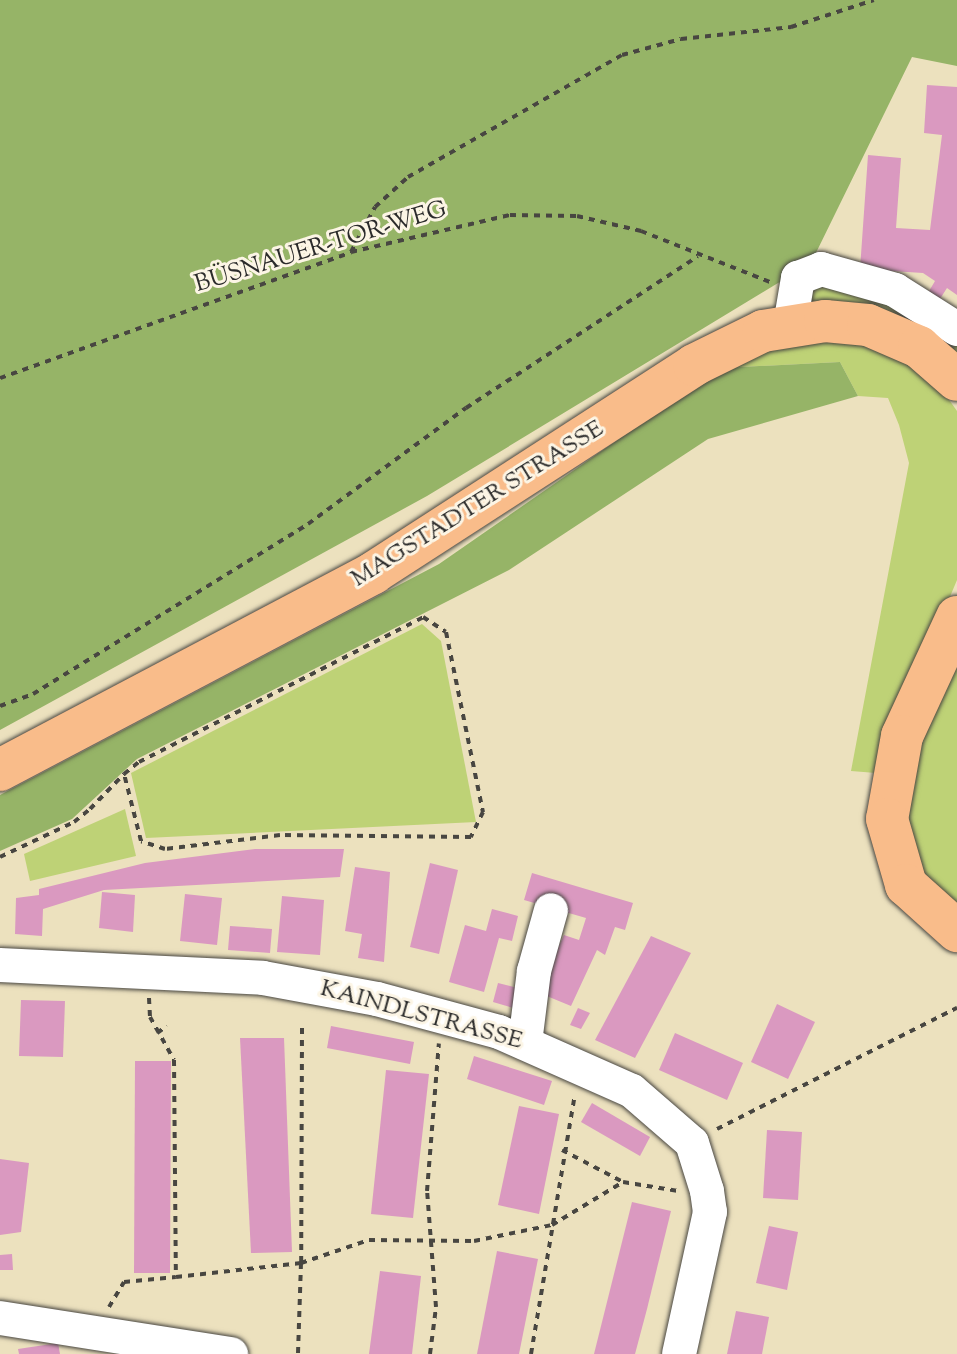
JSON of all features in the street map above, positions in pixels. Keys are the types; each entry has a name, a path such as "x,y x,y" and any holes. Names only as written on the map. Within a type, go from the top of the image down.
{"main road":[{"name":"MAGSTADTER STRASSE","path":"0,770 426,542 706,358 791,311 884,329 919,347 957,380"},
{"path":"957,617 902,736 887,819 906,885 957,931"}],"street":[{"path":"791,311 798,278 821,269 895,290 957,329"},
{"path":"525,1043 534,971 551,910"},
{"name":"KAINDLSTRASSE","path":"0,965 147,967 263,978 440,1016 525,1043 587,1068 632,1091 692,1143"},
{"path":"679,1354 710,1212 692,1143"},
{"path":"0,1318 231,1354"}],"path":[{"path":"351,252 375,207 408,177 622,55 681,39 791,27 874,0"},
{"name":"BÜSNAUER-TOR-WEG","path":"0,378 351,252 510,215 577,216 641,231 698,256 763,276 791,311"},
{"path":"0,706 33,694 308,524 466,408 698,256"},
{"path":"0,857 74,822 124,774 423,617 446,632 483,812 471,837 280,835 165,849 141,841 124,774"},
{"path":"147,967 157,1033 174,1060 176,1277"},
{"path":"692,1143 957,1008"},
{"path":"430,1354 436,1307 430,1242 440,1016"},
{"path":"157,1033 167,1026"},
{"path":"298,1354 302,1028"},
{"path":"531,1354 567,1112 587,1068"},
{"path":"561,1149 623,1182 707,1191"},
{"path":"96,1331 124,1282 301,1263 369,1240 430,1242 552,1225 623,1182"}],"green space":[{"path":"0,0 957,0 957,66 912,57 811,263 427,496 0,730"},
{"path":"815,282 856,289 957,338 957,355 809,305"},
{"path":"836,338 892,351 940,387 957,411 957,580 876,773 851,771 909,463 899,425 888,398 858,396 840,362 721,368 761,349"},
{"path":"840,362 858,396 708,439 509,570 137,759 72,819 0,851 0,795 439,564 721,368"},
{"path":"422,624 441,641 476,822 146,838 131,773"},
{"path":"957,653 957,914 920,875 901,817 904,789"},
{"path":"125,809 136,856 30,881 24,854"}],"building":[{"path":"927,85 957,87 957,295 947,288 936,305 925,298 935,281 923,273 860,269 868,155 901,158 896,228 930,230 942,135 924,133"},
{"path":"255,849 344,849 340,877 104,890 43,909 42,936 15,934 16,898 39,895 39,889 145,863"},
{"path":"430,863 458,870 439,954 410,947"},
{"path":"355,867 390,872 384,962 358,958 362,934 345,931"},
{"path":"532,873 633,903 625,930 615,927 605,955 597,950 571,1006 537,992 564,935 579,940 586,918 524,900"},
{"path":"102,892 135,895 133,932 99,928"},
{"path":"185,894 222,898 217,945 180,941"},
{"path":"282,896 324,900 320,955 277,952"},
{"path":"492,909 518,916 512,941 499,938 484,992 449,982 465,925 486,931"},
{"path":"230,926 272,929 270,953 228,950"},
{"path":"651,936 691,953 635,1058 595,1040"},
{"path":"498,983 526,990 520,1010 493,1002"},
{"path":"21,1000 65,1001 63,1057 19,1056"},
{"path":"777,1004 815,1022 788,1079 751,1062"},
{"path":"578,1008 590,1013 581,1029 570,1025"},
{"path":"331,1026 414,1042 410,1064 327,1048"},
{"path":"675,1033 743,1063 727,1100 659,1070"},
{"path":"240,1038 284,1038 292,1252 251,1253"},
{"path":"474,1056 552,1081 544,1105 467,1079"},
{"path":"135,1061 171,1061 170,1273 134,1273"},
{"path":"386,1070 429,1074 413,1218 371,1214"},
{"path":"592,1103 650,1137 640,1156 581,1122"},
{"path":"519,1106 559,1114 539,1214 498,1205"},
{"path":"767,1130 802,1132 798,1200 763,1198"},
{"path":"0,1159 29,1163 21,1232 0,1235"},
{"path":"632,1202 671,1211 647,1309 635,1354 594,1354"},
{"path":"769,1226 798,1232 787,1290 756,1283"},
{"path":"497,1251 538,1259 519,1354 477,1354"},
{"path":"12,1254 13,1270 0,1270 0,1255"},
{"path":"380,1271 421,1276 412,1354 369,1354"},
{"path":"736,1311 769,1317 762,1354 727,1354"},
{"path":"58,1343 60,1354 19,1354 18,1349"}]}
